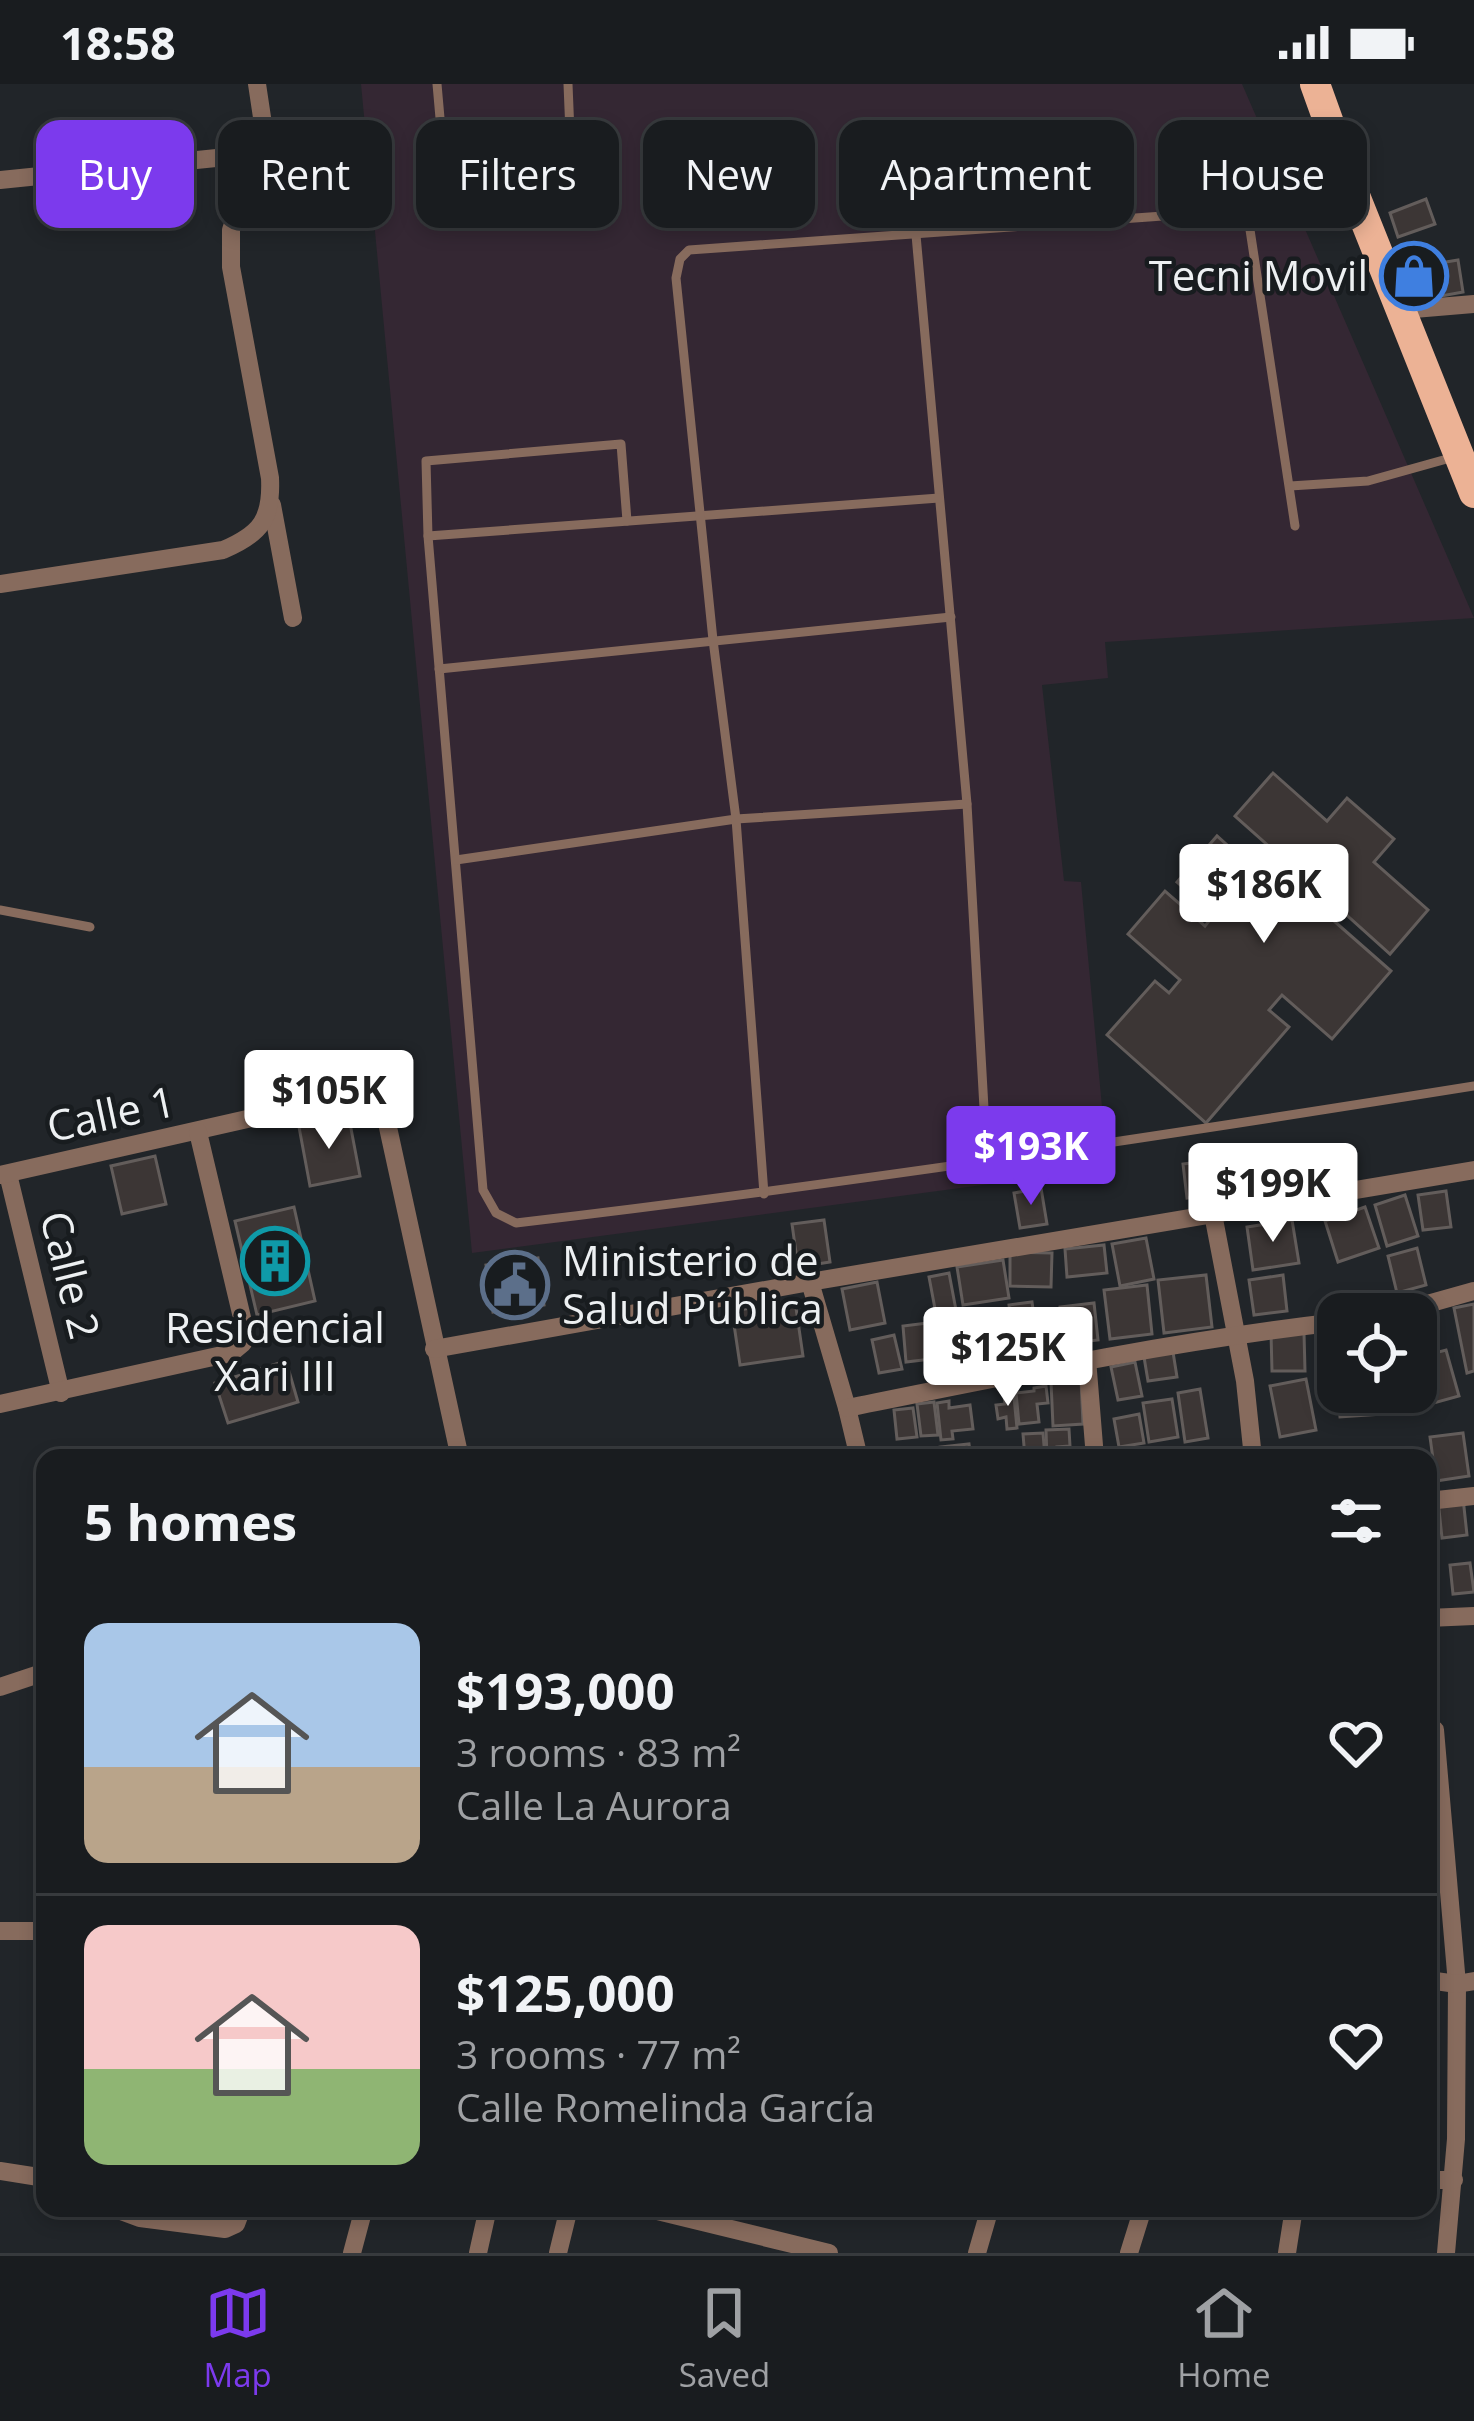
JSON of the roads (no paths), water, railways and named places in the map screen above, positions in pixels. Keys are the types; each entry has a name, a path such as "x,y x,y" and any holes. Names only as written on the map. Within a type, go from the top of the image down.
{"main road":[{"path":"1315,84 1328,120"},
{"path":"1367,225 1469,478"}],"street":[{"path":"257,84 262,120"},
{"path":"0,180 218,158"},
{"path":"232,228 231,267 292,618"},
{"path":"1402,310 1474,304"},
{"path":"0,584 224,550 263,524 271,501"},
{"name":"Calle 1","path":"4,1174 362,1093 376,1098 384,1109 434,1349"},
{"path":"0,1405 231,1353 243,1343 244,1326 198,1132"},
{"path":"458,1449 434,1349 1474,1170"},
{"name":"Calle 2","path":"4,1174 61,1393"},
{"path":"1213,1214 1244,1381 1251,1449"},
{"path":"809,1282 856,1449"},
{"path":"1437,1301 1474,1291"},
{"path":"847,1408 1088,1359 1317,1324"},
{"path":"1088,1359 1093,1449"},
{"path":"1437,1500 1474,1496"},
{"path":"1437,1618 1474,1616"},
{"path":"0,1687 36,1675"},
{"path":"1437,1746 1466,1983 1465,2139 1454,2180 1446,2253"},
{"path":"0,1931 36,1931"},
{"path":"0,2171 36,2177"},
{"path":"1437,2180 1454,2180"},
{"path":"137,2217 225,2229 239,2217"},
{"path":"352,2253 362,2217"},
{"path":"478,2253 486,2217"},
{"path":"558,2253 566,2217"},
{"path":"682,2217 829,2253"},
{"path":"977,2253 987,2217"},
{"path":"1130,2253 1140,2217"},
{"path":"1287,2253 1293,2217"}],"lane":[{"path":"437,84 443,152 452,157 563,147 570,134 568,84"},
{"path":"764,1194 736,819 712,640 676,278 680,259 689,250 1158,217"},
{"path":"1249,228 1295,526"},
{"path":"916,235 967,804 987,1162"},
{"path":"627,521 621,444 426,461 428,536 483,1190 496,1213 516,1223 764,1194 1474,1086"},
{"path":"1290,486 1469,478"},
{"path":"428,536 939,498"},
{"path":"439,669 951,617"},
{"path":"455,860 736,819 967,804"},
{"path":"0,910 90,927"}],"place":[{"name":"Tecni Movil","path":"1414,276"},
{"name":"Residencial Xari III","path":"275,1261"},
{"name":"Ministerio de Salud Pública","path":"515,1285"}]}
